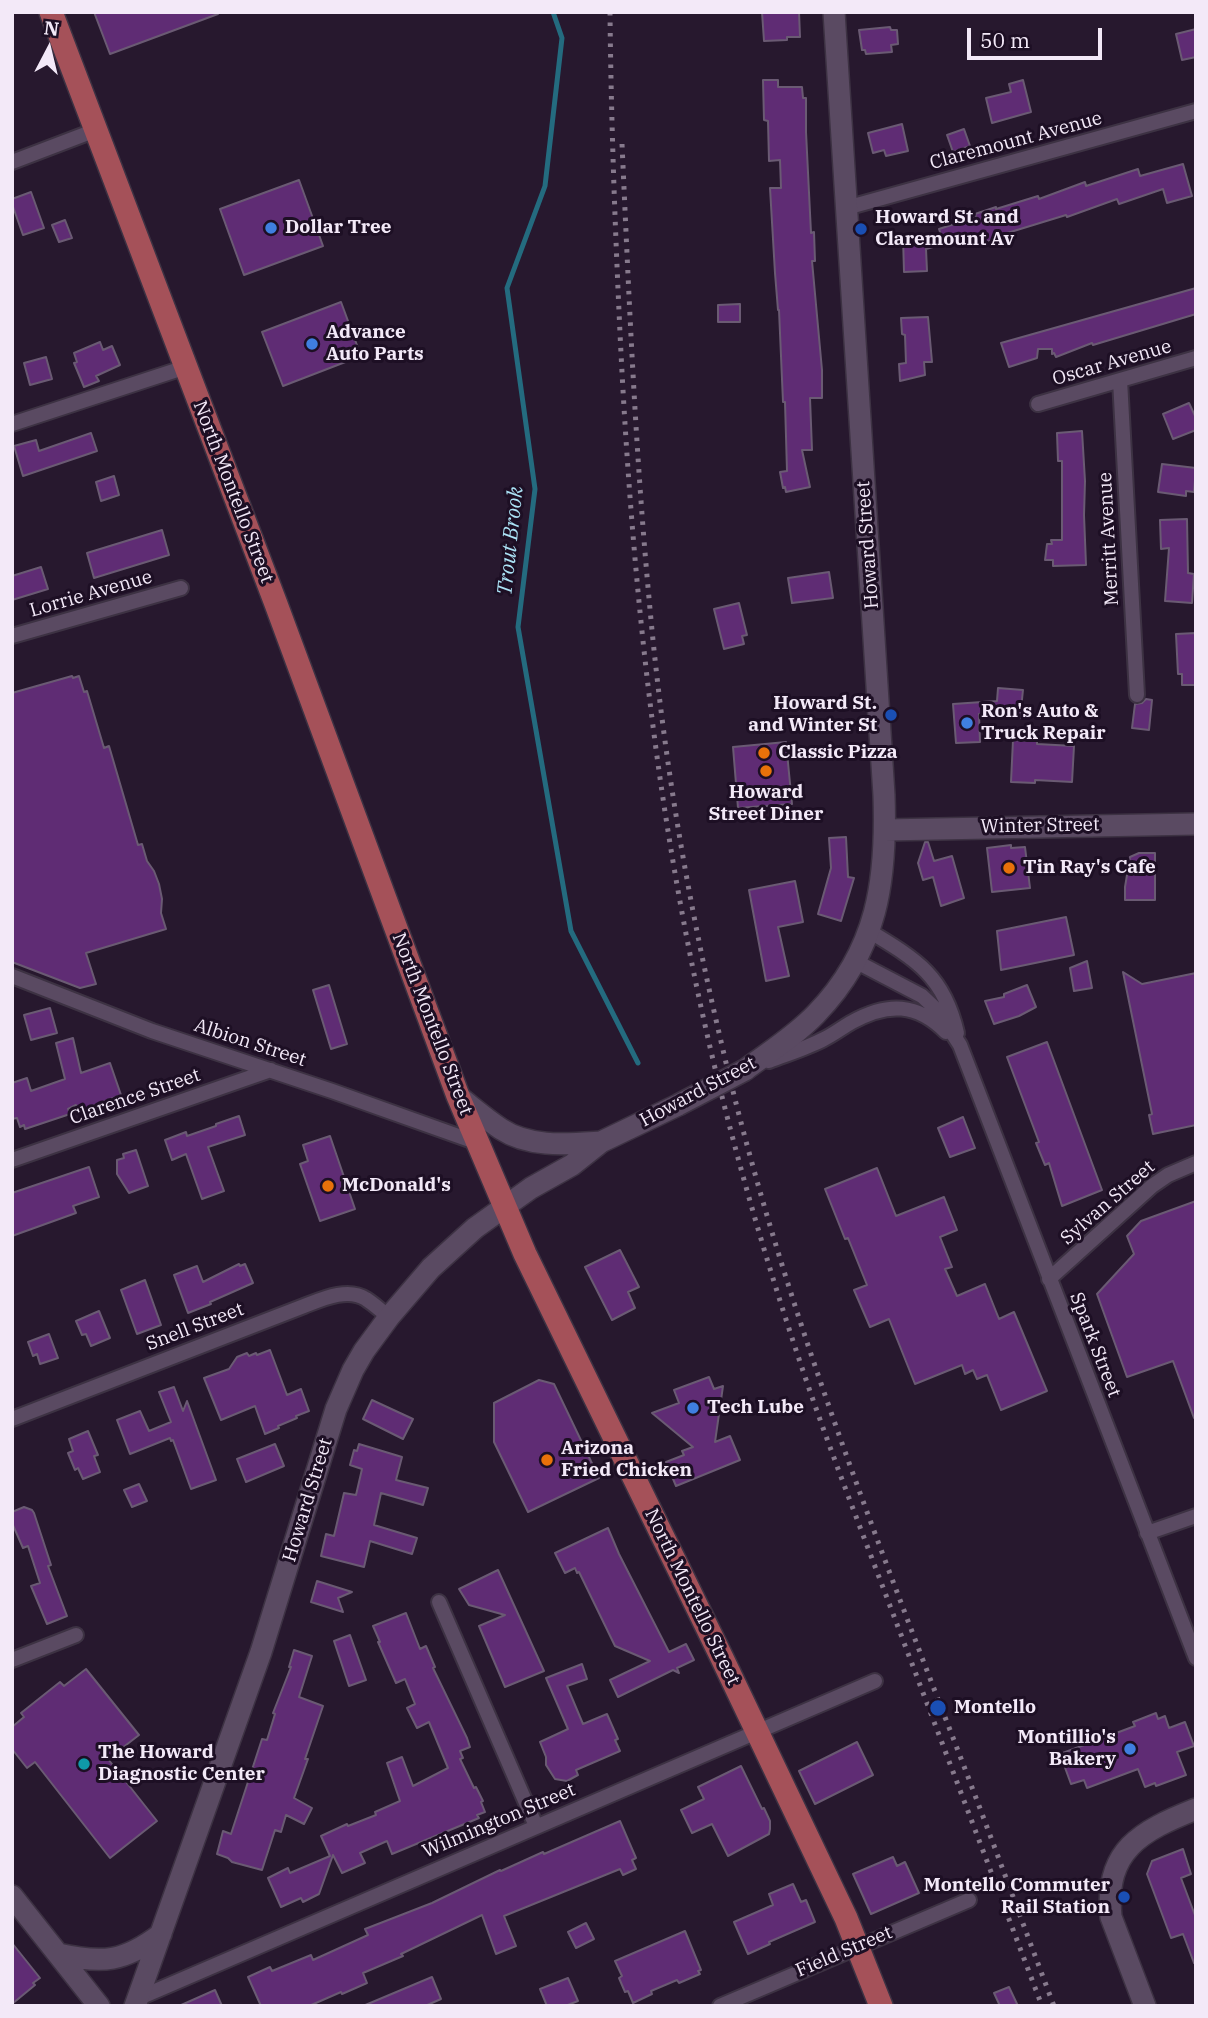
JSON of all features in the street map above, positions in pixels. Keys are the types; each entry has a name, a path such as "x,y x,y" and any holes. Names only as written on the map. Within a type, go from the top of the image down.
{"main road":[{"name":"North Montello Street","path":"51,12 276,604 458,1096 528,1261 722,1658 858,1946 881,2006"},
{"name":"Howard Street","path":"137,2002 261,1652 336,1409 353,1370 389,1317 438,1261 504,1206 572,1165 601,1142 745,1070 793,1035 817,1013 855,961 869,931 883,870 885,830 834,12"},
{"name":"Winter Street","path":"885,830 1196,824"},
{"path":"458,1096 502,1130 530,1141 560,1144 601,1142"},
{"path":"1145,2006 1111,1917 1111,1885 1119,1863 1132,1843 1161,1823 1196,1809"},
{"path":"12,1896 99,2006"},
{"path":"58,1954 85,1960 113,1958 135,1952 161,1934"}],"street":[{"name":"Claremount Avenue","path":"846,208 1196,111"},
{"path":"12,162 96,130"},
{"name":"Oscar Avenue","path":"1038,404 1196,358"},
{"path":"12,424 186,367"},
{"name":"Merritt Avenue","path":"1120,380 1137,695"},
{"name":"Lorrie Avenue","path":"12,636 181,589"},
{"name":"Spark Street","path":"869,931 927,970 953,1013 960,1045 1196,1658"},
{"name":"Spark Street","path":"855,961 922,996 938,1011 960,1045"},
{"name":"Albion Street","path":"12,976 152,1031 478,1143"},
{"name":"Spark Street","path":"745,1070 825,1039 866,1014 884,1009 900,1008 919,1012 936,1021 960,1045"},
{"name":"Clarence Street","path":"12,1160 271,1070"},
{"name":"Sylvan Street","path":"1049,1279 1152,1186 1168,1175 1196,1163"},
{"name":"Snell Street","path":"12,1419 337,1295 363,1297 389,1317"},
{"path":"1147,1534 1196,1516"},
{"path":"439,1602 536,1826"},
{"path":"12,1660 76,1635"},
{"name":"Wilmington Street","path":"137,2002 536,1826 875,1681"},
{"name":"Field Street","path":"720,2006 969,1900"}],"building":[{"path":"94,12 218,12 218,14 110,54"},
{"path":"762,12 799,12 800,37 764,41"},
{"path":"890,27 891,30 897,30 898,44 891,45 892,52 866,54 865,50 862,50 859,30"},
{"path":"1196,29 1196,57 1182,60 1176,34"},
{"path":"763,80 778,80 778,87 802,87 803,98 806,98 811,233 814,232 815,261 812,261 822,370 822,398 810,398 812,450 802,450 810,487 786,492 780,472 787,471 785,402 770,188 781,188 780,160 769,161"},
{"path":"1023,80 1031,112 992,123 986,98 1011,92 1009,84"},
{"path":"902,124 908,151 886,156 884,150 873,153 868,133"},
{"path":"964,129 970,146 953,152 947,135"},
{"path":"1183,164 1192,196 1167,203 1163,189 1119,204 1117,199 983,243 982,239 966,244 964,238 926,249 927,271 904,272 903,237 941,235 939,229 976,217 975,214 996,207 1038,196 1039,199 1085,182 1086,186 1138,169 1140,176"},
{"name":"Dollar Tree","path":"299,180 323,246 244,275 220,209"},
{"path":"31,192 44,228 23,235 12,199"},
{"path":"65,220 72,238 59,242 52,225"},
{"path":"1196,288 1196,314 1093,345 1092,343 1056,357 1052,354 1052,349 1038,349 1037,358 1009,367 1001,343"},
{"name":"Advance Auto Parts","path":"341,302 361,356 283,386 262,332"},
{"path":"740,304 740,322 718,322 718,305"},
{"path":"928,317 932,362 924,362 925,375 900,381 899,364 906,363 901,318"},
{"path":"100,342 103,350 112,346 120,365 96,376 99,381 84,387 74,363 77,362 74,353"},
{"path":"46,357 52,379 30,385 24,363"},
{"path":"1189,403 1196,418 1196,430 1173,439 1163,414"},
{"path":"1082,431 1086,565 1053,566 1053,560 1045,560 1047,544 1052,544 1051,540 1062,540 1062,461 1058,461 1057,433"},
{"path":"91,433 97,451 23,476 14,446 36,440 39,451"},
{"path":"1162,464 1196,468 1194,492 1186,491 1186,496 1158,492"},
{"path":"114,476 119,495 101,501 96,482"},
{"path":"1187,519 1188,573 1194,574 1192,603 1165,601 1169,548 1161,549 1160,520"},
{"path":"162,530 169,555 94,578 87,553"},
{"path":"41,567 48,589 12,600 12,576"},
{"path":"829,572 833,598 792,603 788,578"},
{"path":"739,603 747,635 742,636 744,644 724,649 714,609"},
{"path":"1196,633 1196,685 1182,685 1182,674 1178,674 1176,634"},
{"path":"79,676 84,692 87,691 104,748 109,746 138,845 142,844 159,884 161,913 166,929 86,953 96,984 80,988 12,962 12,693"},
{"path":"998,688 1023,690 1020,718 979,714 980,742 956,743 953,704 997,701"},
{"path":"1146,699 1152,700 1149,730 1132,728 1135,704"},
{"path":"1013,740 1074,746 1072,782 1011,782"},
{"path":"786,742 792,804 738,808 733,747"},
{"path":"846,837 848,877 854,878 841,921 818,914 831,868 829,838"},
{"path":"925,842 928,842 934,861 952,856 964,898 941,906 933,877 923,880 918,863"},
{"name":"Tin Ray's Cafe","path":"1011,845 1011,848 1025,847 1030,888 992,892 987,848"},
{"path":"1139,853 1155,853 1155,900 1125,900 1130,857"},
{"path":"795,881 803,922 778,927 789,976 766,981 749,890"},
{"path":"1066,917 1074,955 1001,970 997,931"},
{"path":"1087,961 1092,988 1074,991 1070,968"},
{"path":"1123,972 1142,984 1196,973 1196,1125 1153,1134 1149,1115 1152,1114"},
{"path":"329,985 347,1044 331,1049 313,990"},
{"path":"1027,985 1036,1007 994,1024 985,1001 1004,997 1004,994"},
{"path":"50,1008 57,1033 31,1040 24,1015"},
{"path":"73,1038 81,1073 110,1063 121,1095 80,1111 76,1105 68,1109 70,1114 25,1129 24,1125 20,1127 17,1118 12,1119 12,1083 27,1078 31,1091 65,1079 56,1043"},
{"path":"1047,1042 1102,1190 1062,1206 1049,1163 1045,1165 1036,1143 1039,1142 1007,1057"},
{"path":"239,1116 245,1135 208,1147 224,1191 202,1199 186,1154 172,1160 165,1140 186,1132 187,1136"},
{"path":"963,1117 975,1148 950,1157 938,1128"},
{"name":"McDonald's","path":"330,1136 355,1209 320,1221 300,1164 308,1161 303,1145"},
{"path":"136,1150 148,1186 129,1193 117,1174 117,1160 124,1158 123,1154"},
{"path":"89,1167 99,1197 73,1206 76,1213 12,1236 12,1193"},
{"path":"877,1168 896,1216 944,1197 957,1230 940,1237 952,1267 945,1269 957,1296 985,1284 999,1319 1014,1312 1047,1391 1001,1410 987,1375 977,1379 973,1370 965,1374 962,1365 915,1384 889,1319 870,1327 854,1290 867,1285 825,1189"},
{"path":"1196,1201 1194,1418 1173,1361 1127,1377 1097,1294 1134,1254 1127,1236 1141,1221"},
{"path":"620,1250 639,1287 628,1292 635,1308 612,1320 585,1267"},
{"path":"239,1264 245,1264 253,1283 188,1313 174,1275 197,1266 203,1282"},
{"path":"145,1280 161,1325 137,1334 121,1290"},
{"path":"99,1311 110,1338 91,1346 76,1321"},
{"path":"49,1334 58,1358 40,1364 37,1354 33,1356 28,1342"},
{"path":"270,1350 287,1395 301,1389 309,1411 265,1434 255,1406 221,1420 204,1378 229,1369 237,1357 247,1353 249,1356 256,1353 257,1355"},
{"path":"709,1377 714,1389 723,1386 715,1442 730,1436 740,1460 676,1486 666,1462 684,1455 682,1451 693,1447 652,1413 679,1403 674,1390"},
{"name":"Arizona Fried Chicken","path":"539,1380 554,1384 599,1478 528,1512 494,1442 494,1403"},
{"path":"174,1387 183,1411 187,1401 216,1480 191,1489 173,1440 170,1438 130,1454 117,1420 140,1411 149,1431 171,1422 159,1392"},
{"path":"372,1400 413,1419 403,1439 363,1419"},
{"path":"88,1431 98,1455 94,1456 100,1472 83,1479 78,1468 75,1470 68,1453 73,1451 69,1439"},
{"path":"275,1444 284,1466 246,1482 237,1459"},
{"path":"359,1444 402,1457 396,1480 428,1488 423,1505 381,1493 374,1525 417,1538 412,1554 370,1541 364,1567 321,1556 326,1534 334,1536 344,1493 356,1495 362,1469 350,1465 354,1450 357,1451"},
{"path":"139,1484 147,1501 132,1507 124,1490"},
{"path":"24,1507 34,1513 51,1565 48,1566 67,1616 47,1624 31,1586 40,1583 28,1546 23,1548 12,1523 12,1512"},
{"path":"608,1528 669,1652 686,1644 694,1660 677,1668 679,1673 673,1670 618,1697 610,1680 650,1661 615,1646 579,1572 577,1573 575,1568 565,1573 555,1553"},
{"path":"498,1570 544,1671 505,1687 479,1626 505,1615 469,1605 459,1589"},
{"path":"317,1581 352,1592 338,1598 343,1612 311,1602"},
{"path":"406,1613 420,1649 426,1646 435,1667 433,1668 467,1738 470,1747 460,1751 463,1758 460,1759 483,1801 481,1802 485,1812 477,1815 479,1818 392,1854 387,1841 360,1853 365,1863 342,1873 333,1855 319,1894 303,1902 301,1898 281,1907 268,1878 288,1868 290,1873 330,1856 321,1836 376,1815 375,1812 400,1801 387,1763 402,1757 413,1786 448,1768 429,1722 417,1728 407,1708 415,1704 405,1679 396,1683 373,1626"},
{"path":"350,1635 366,1680 349,1686 334,1641"},
{"path":"294,1650 312,1656 299,1697 323,1706 294,1798 312,1808 304,1824 286,1815 281,1832 275,1830 262,1870 232,1862 217,1854 223,1831 231,1834 262,1739 267,1740"},
{"path":"582,1664 587,1679 567,1686 583,1724 607,1714 620,1751 576,1770 578,1775 567,1781 555,1779 546,1765 540,1742 568,1729 546,1678"},
{"name":"The Howard Diagnostic Center","path":"86,1669 139,1735 108,1759 157,1821 110,1858 35,1762 27,1768 12,1749 12,1727 24,1717 21,1713 60,1682 64,1686"},
{"name":"Montillio's Bakery","path":"1156,1713 1158,1719 1165,1716 1169,1728 1185,1722 1194,1746 1177,1752 1186,1775 1156,1786 1155,1783 1145,1787 1138,1769 1087,1788 1084,1780 1071,1784 1060,1754 1135,1726 1133,1722"},
{"path":"857,1742 873,1775 815,1804 799,1771"},
{"path":"741,1766 770,1821 770,1829 769,1834 728,1856 712,1824 692,1833 681,1810 704,1799 698,1787"},
{"path":"620,1821 636,1858 632,1860 636,1869 623,1875 620,1869 504,1916 516,1946 496,1954 482,1915 401,1954 403,1956 363,1973 367,1983 342,1994 341,1992 309,2006 261,2006 248,1977 270,1967 272,1971 311,1955 313,1960 368,1935 365,1929 432,1903 500,1870"},
{"path":"1183,1849 1191,1874 1181,1878 1196,1918 1194,1963 1183,1934 1171,1938 1147,1874 1152,1861"},
{"path":"893,1857 897,1866 905,1862 919,1893 871,1914 853,1874"},
{"path":"793,1884 801,1902 806,1900 815,1922 748,1954 734,1922 773,1905 769,1894"},
{"path":"586,1923 594,1939 576,1948 568,1932"},
{"path":"685,1931 701,1970 698,1971 700,1974 651,1991 652,1994 633,2003 619,1978 622,1976 615,1961"},
{"path":"12,1943 40,1978 12,2004"},
{"path":"432,1977 441,1999 425,2006 363,2006"},
{"path":"568,1978 578,2001 565,2006 547,2006 540,1989"},
{"path":"1009,1987 1018,2006 1000,2006 994,1993"},
{"path":"215,1990 222,2006 179,2006"}],"waterway":[{"name":"Trout Brook","path":"553,12 562,38 545,186 507,288 535,489 518,627 571,931 638,1063"}],"railway":[{"path":"610,12 620,333 642,631 667,827 704,1022 757,1224 812,1397 1042,2006"},
{"path":"622,144 636,428 654,653 677,819 696,928 720,1037 765,1208 818,1376 1054,2006"}],"place":[{"name":"Dollar Tree","path":"271,228"},
{"name":"Howard St. and Claremount Av","path":"861,229"},
{"name":"Advance Auto Parts","path":"312,344"},
{"name":"Howard St. and Winter St","path":"891,715"},
{"name":"Ron's Auto & Truck Repair","path":"967,723"},
{"name":"Classic Pizza","path":"764,753"},
{"name":"Howard Street Diner","path":"766,771"},
{"name":"Tin Ray's Cafe","path":"1009,868"},
{"name":"McDonald's","path":"328,1186"},
{"name":"Tech Lube","path":"693,1408"},
{"name":"Arizona Fried Chicken","path":"547,1460"},
{"name":"Montello","path":"938,1708"},
{"name":"Montillio's Bakery","path":"1130,1749"},
{"name":"The Howard Diagnostic Center","path":"84,1764"},
{"name":"Montello Commuter Rail Station","path":"1124,1897"}]}
